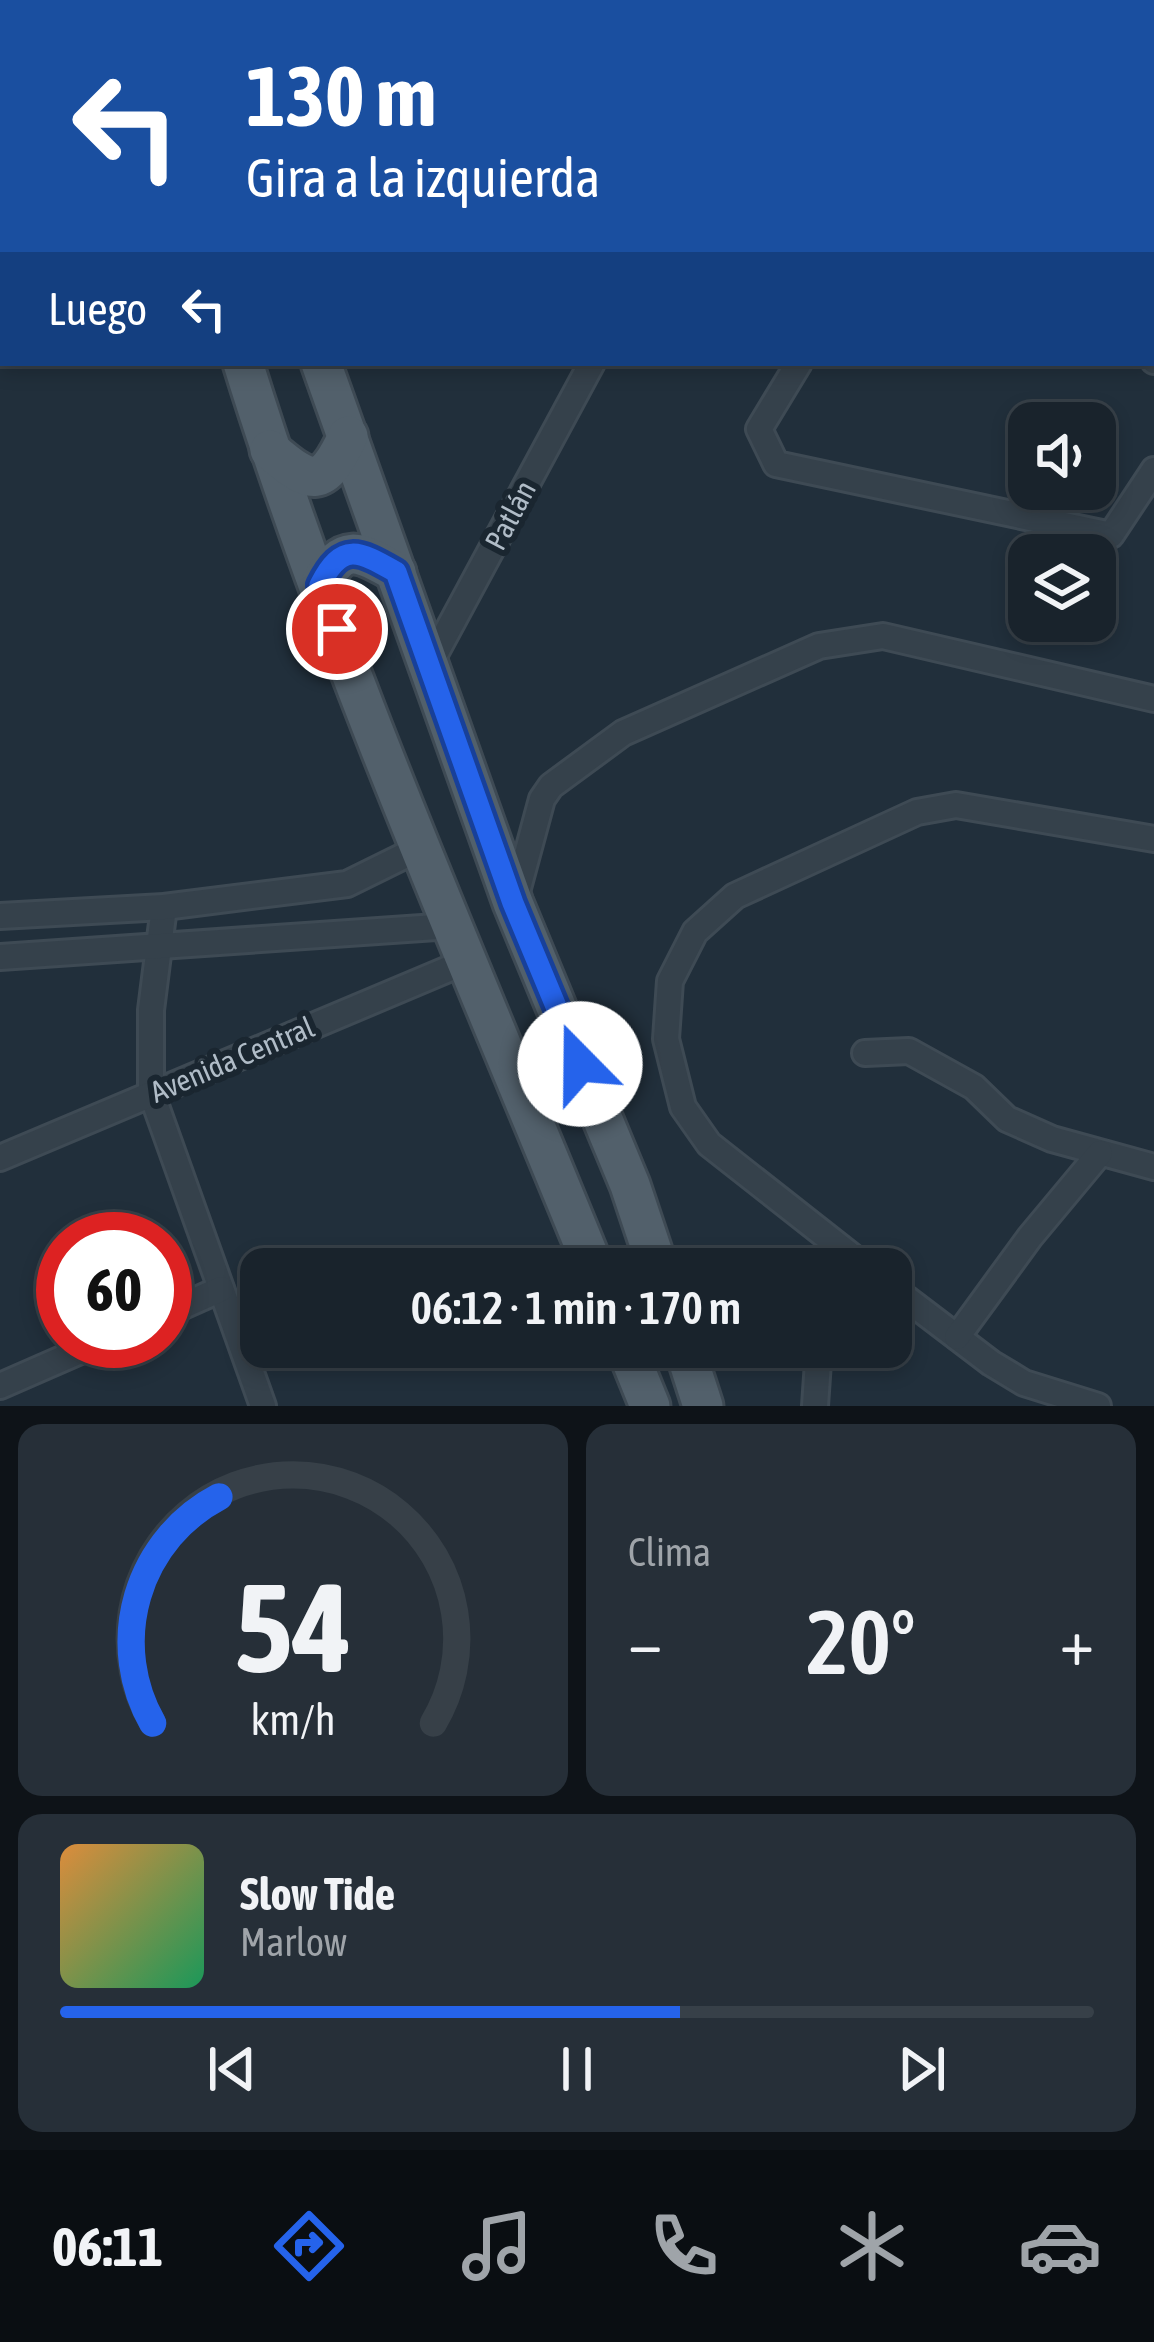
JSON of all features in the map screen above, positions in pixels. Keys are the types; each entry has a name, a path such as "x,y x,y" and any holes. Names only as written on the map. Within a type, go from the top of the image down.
{"main road":[{"path":"244,366 270,450 420,848 585,1248"},
{"path":"321,366 513,903 630,1185 651,1248"},
{"path":"270,450 296,472 310,479 323,477 334,467 348,436"},
{"path":"320,585 337,559 350,553 363,554 396,572"},
{"path":"635,1368 650,1406"},
{"path":"691,1368 703,1406"}],"street":[{"name":"Patlán","path":"428,668 590,366"},
{"path":"798,366 759,429 776,464 1112,535 1154,470"},
{"path":"513,903 542,799 551,786 623,733 819,646 883,636 1154,699"},
{"path":"840,1248 709,1144 683,1107 666,1039 670,981 695,932 735,896 917,812 956,806 1154,839"},
{"path":"0,916 164,907 347,884 420,848"},
{"path":"164,907 151,1010 152,1092 263,1406"},
{"path":"39,913 42,954"},
{"path":"0,957 157,945 458,944"},
{"name":"Avenida Central","path":"0,1158 152,1092 458,944"},
{"path":"865,1053 909,1051 974,1087 1007,1118 1052,1139 1154,1167"},
{"path":"957,1337 1030,1237 1100,1153"},
{"path":"825,1248 826,1237"},
{"path":"192,1302 221,1289"},
{"path":"912,1303 1024,1383 1098,1406"},
{"path":"0,1386 41,1368"},
{"path":"815,1406 818,1368"}],"route":[{"path":"337,629 320,585 337,559 363,554 396,572 513,903 580,1064"}]}
